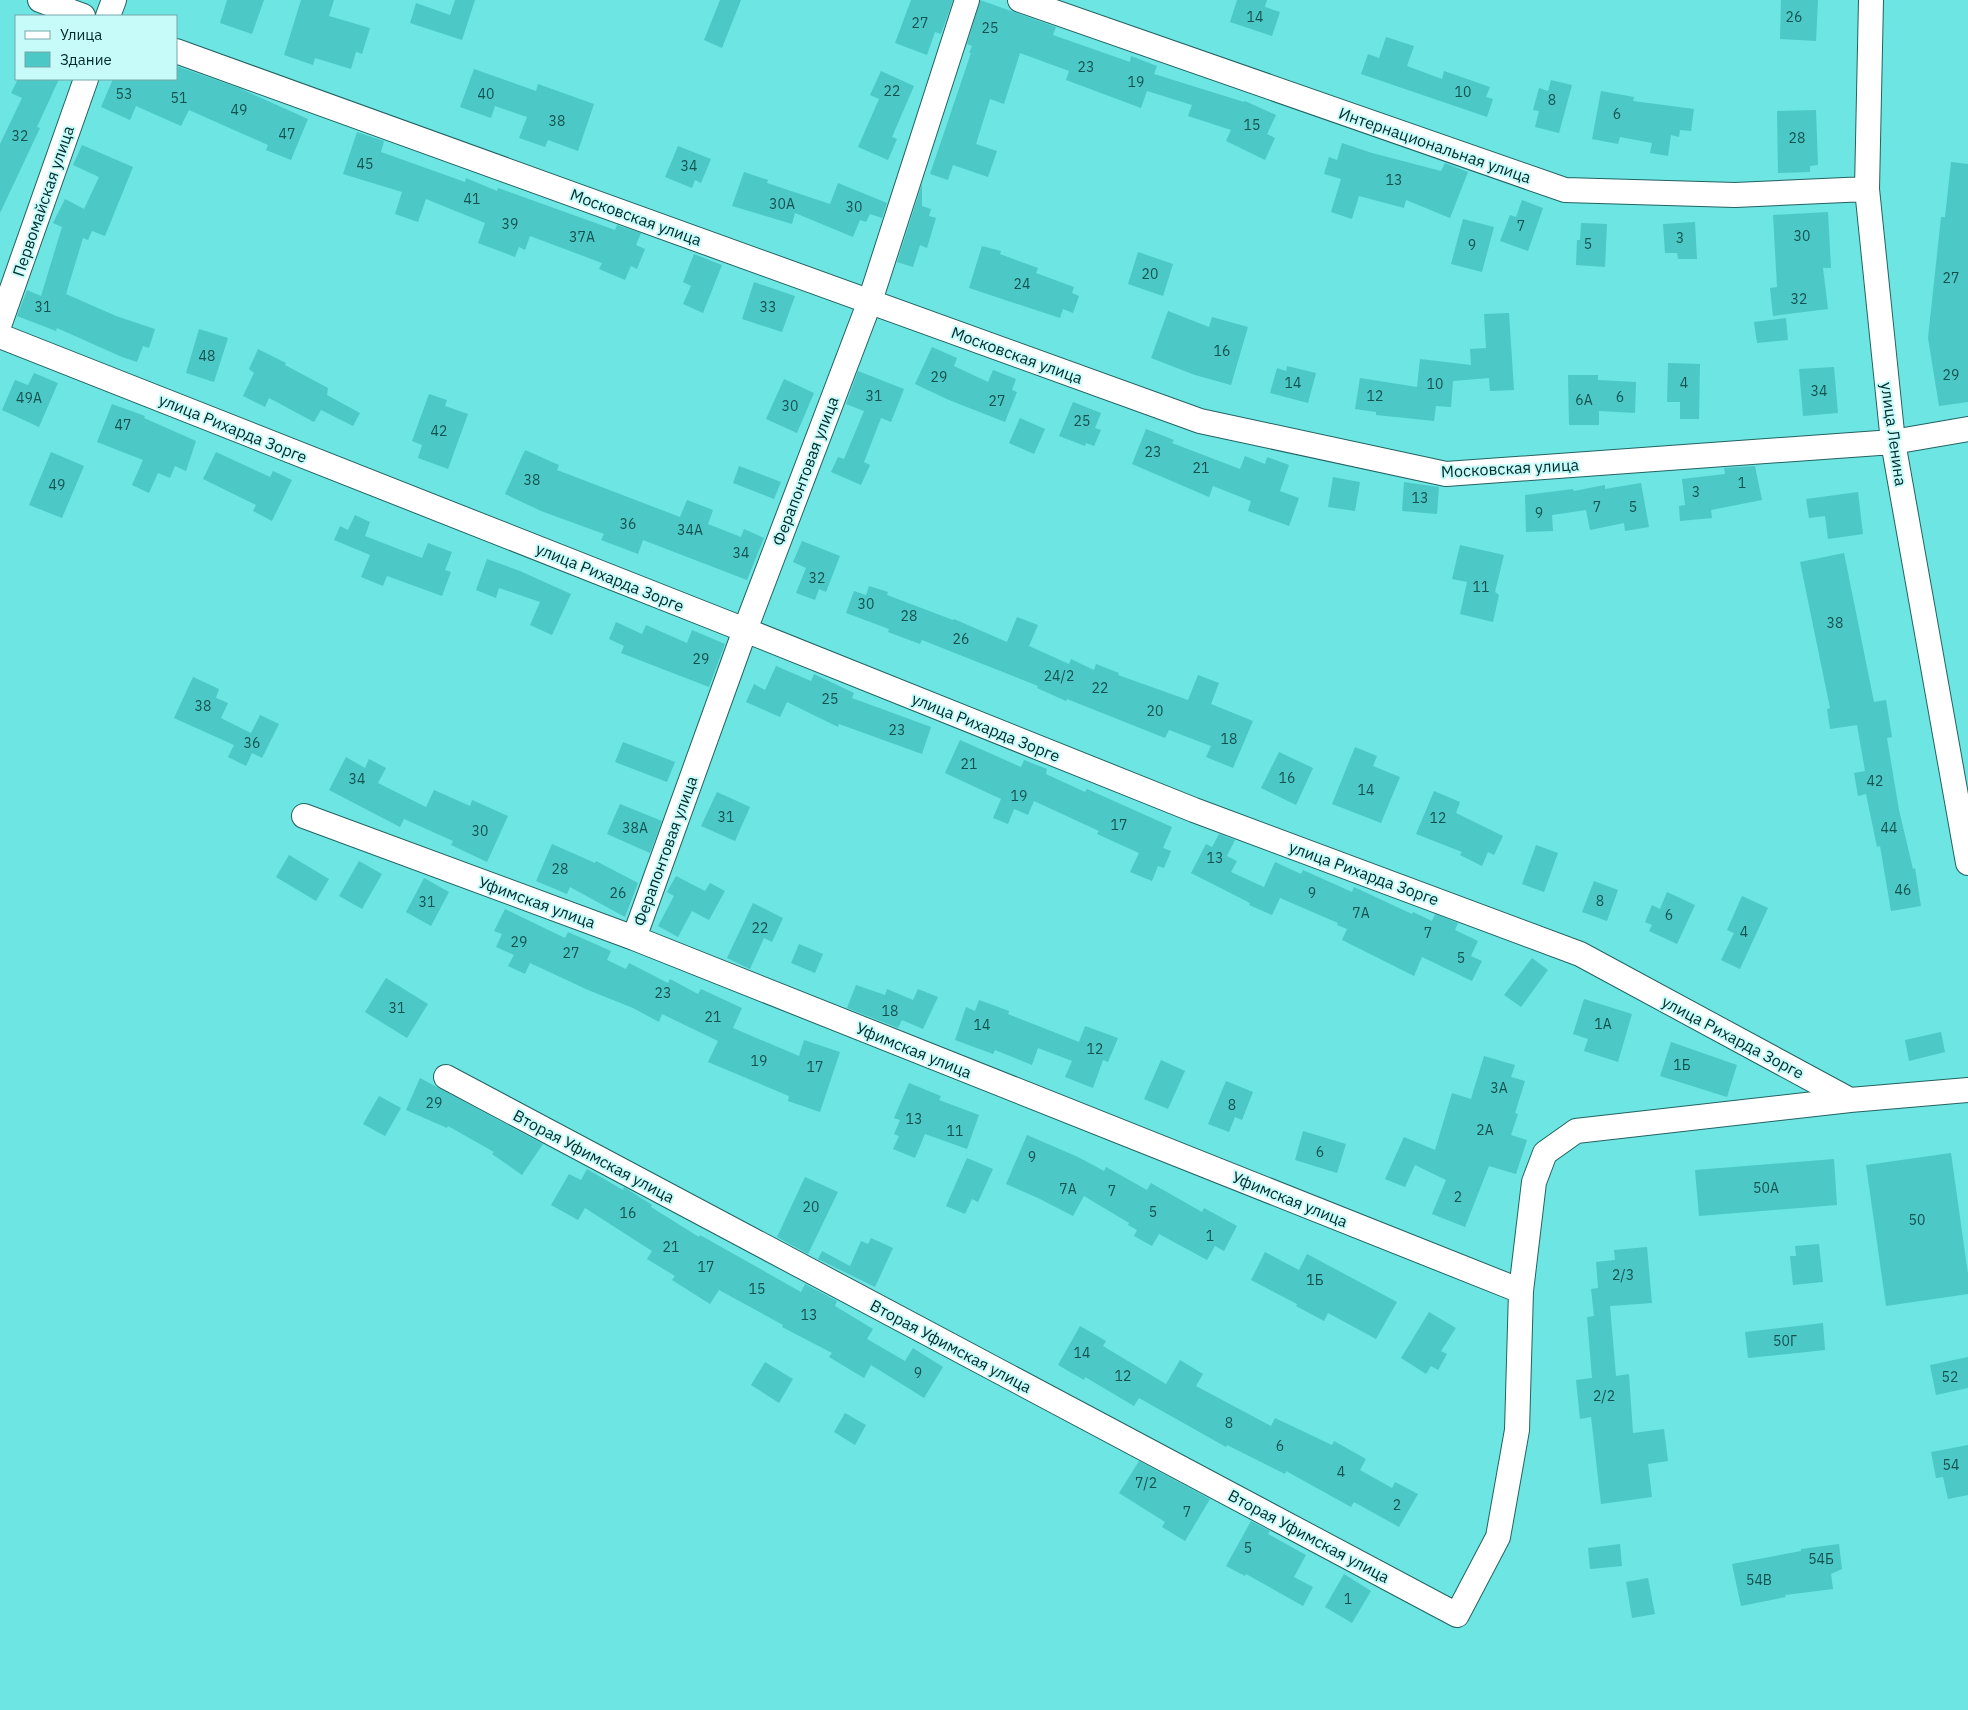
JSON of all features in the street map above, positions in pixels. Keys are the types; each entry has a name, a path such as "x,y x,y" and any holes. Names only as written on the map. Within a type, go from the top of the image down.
{"street":[{"path":"40,0 79,15"},
{"path":"108,15 114,0"},
{"name":"Ферапонтовая улица","path":"634,938 745,630 870,301 967,0"},
{"name":"Интернациональная улица","path":"1020,0 1565,190 1735,195 1867,190"},
{"name":"улица Ленина","path":"1871,0 1867,190 1893,442 1968,863"},
{"name":"Московская улица","path":"178,52 1200,421 1446,474 1893,442 1968,429"},
{"name":"Первомайская улица","path":"0,323 86,80"},
{"name":"улица Рихарда Зорге","path":"0,336 745,630 1194,810 1580,954 1850,1100"},
{"name":"Уфимская улица","path":"304,816 634,938 1521,1291"},
{"name":"Вторая Уфимская улица","path":"446,1077 1457,1615 1498,1537 1517,1430 1521,1291"},
{"path":"1521,1291 1534,1182 1545,1153 1576,1131 1850,1100 1968,1090"}],"building":[{"path":"227,0 264,0 252,34 220,23"},
{"path":"301,0 334,0 329,16 370,28 362,54 356,52 351,69 315,58 313,65 284,55"},
{"path":"455,0 475,0 462,40 410,23 416,3 450,15"},
{"path":"720,0 741,0 722,48 704,40"},
{"path":"911,0 953,0 941,34 935,32 927,55 895,43"},
{"path":"980,0 1056,27 1053,35 1130,62 1131,56 1157,66 1154,74 1245,101 1276,115 1267,134 1275,138 1265,160 1226,141 1231,130 1188,116 1192,105 1147,91 1141,108 1066,80 1069,71 1020,53 1004,104 990,99 976,144 997,151 988,177 953,165 948,180 930,174 971,53 969,53 972,46 967,44"},
{"path":"1237,0 1267,0 1265,7 1280,12 1272,36 1230,22"},
{"path":"1781,0 1818,0 1816,41 1780,39"},
{"path":"1386,37 1414,46 1407,66 1442,79 1444,71 1490,87 1486,97 1493,99 1487,117 1361,74 1368,54 1379,58"},
{"path":"178,67 239,88 308,119 291,160 266,150 268,145 189,110 181,126 136,106 130,120 101,107 113,80 178,80"},
{"path":"474,69 536,91 538,84 594,104 578,151 548,140 545,147 519,138 527,117 495,106 491,118 460,107"},
{"path":"881,71 914,86 892,137 897,139 888,160 858,147 879,99 870,95"},
{"path":"18,80 59,80 37,127 40,128 0,213 0,144 22,98 11,93"},
{"path":"1551,80 1572,85 1559,133 1535,127 1539,111 1533,110 1539,88 1548,91"},
{"path":"1601,91 1634,97 1633,101 1694,109 1691,131 1680,130 1679,137 1671,135 1668,156 1650,153 1652,143 1620,137 1618,144 1592,139"},
{"path":"1816,110 1818,165 1810,166 1810,172 1778,173 1777,111"},
{"path":"357,132 384,141 381,152 465,182 466,178 497,191 498,188 615,230 617,225 641,233 636,245 645,249 637,269 631,266 625,280 599,269 602,263 530,236 525,250 519,247 515,257 478,243 485,223 426,199 418,222 395,214 402,192 343,174"},
{"path":"1342,143 1441,171 1445,163 1468,172 1450,218 1406,200 1404,208 1359,196 1352,219 1331,212 1341,179 1324,174 1329,157 1337,160"},
{"path":"82,145 133,167 105,236 92,231 88,240 83,238 66,294 116,316 155,329 149,348 143,346 137,362 57,328 56,331 17,316 27,290 41,296 62,227 53,223 65,199 84,209 99,177 73,165"},
{"path":"678,146 711,159 701,183 695,180 692,188 665,177"},
{"path":"1951,162 1968,164 1968,402 1939,406 1928,338 1941,217 1945,217"},
{"path":"744,172 768,180 767,183 830,204 838,183 887,203 882,218 870,214 866,222 860,220 853,237 795,213 792,224 732,206"},
{"path":"922,184 922,206 931,209 929,216 936,218 927,248 920,245 913,267 897,262"},
{"path":"1522,200 1543,208 1528,251 1500,241 1510,215 1516,217"},
{"path":"1828,212 1831,268 1823,268 1828,309 1773,316 1770,288 1777,287 1773,215"},
{"path":"1463,219 1494,227 1482,272 1451,264"},
{"path":"1695,222 1697,259 1678,259 1677,253 1665,253 1663,224"},
{"path":"1581,223 1607,224 1605,267 1576,265 1577,240 1580,240"},
{"path":"982,246 1001,251 1000,254 1038,268 1036,273 1074,287 1072,293 1079,296 1073,313 1063,309 1060,318 969,288"},
{"path":"1138,252 1173,264 1163,296 1128,284"},
{"path":"694,254 722,265 703,313 683,304 691,286 683,282"},
{"path":"754,282 795,296 782,332 742,319"},
{"path":"1168,311 1209,327 1212,317 1248,327 1231,385 1195,375 1151,358"},
{"path":"1509,313 1514,390 1490,391 1489,378 1453,381 1451,407 1436,406 1434,421 1376,415 1376,412 1355,409 1360,378 1417,387 1420,359 1471,365 1470,349 1486,348 1484,314"},
{"path":"1786,318 1788,340 1757,343 1754,322"},
{"path":"199,329 228,338 214,382 186,373"},
{"path":"932,347 957,358 954,366 988,382 993,370 1016,379 1012,390 1017,392 1005,422 949,400 915,384"},
{"path":"258,349 328,388 327,395 360,413 353,426 321,410 314,422 269,398 265,407 243,396 254,373 249,369"},
{"path":"1668,363 1700,364 1699,419 1680,419 1680,402 1667,402"},
{"path":"1287,366 1316,373 1308,403 1270,393 1277,368 1286,371"},
{"path":"1834,367 1838,413 1803,416 1799,369"},
{"path":"858,371 904,389 891,422 881,418 864,462 870,465 861,485 831,472 838,457 844,459 864,411 846,404"},
{"path":"34,373 58,383 39,427 2,410 15,380 28,385"},
{"path":"1568,375 1598,375 1598,380 1636,382 1635,413 1599,411 1599,425 1569,425"},
{"path":"784,379 814,393 797,433 766,419"},
{"path":"429,394 447,400 445,406 468,414 448,469 418,458 422,445 412,441"},
{"path":"1073,402 1101,413 1095,428 1101,430 1094,446 1086,443 1085,446 1059,436"},
{"path":"112,404 145,416 144,418 196,441 186,471 175,466 170,478 158,473 149,493 132,485 143,460 97,442"},
{"path":"1020,418 1045,429 1034,454 1009,443"},
{"path":"1146,429 1174,440 1172,443 1240,469 1245,456 1265,464 1267,457 1289,465 1280,491 1299,498 1289,526 1248,511 1251,501 1213,486 1209,497 1132,464"},
{"path":"525,450 559,465 557,470 680,517 687,500 713,510 708,524 741,537 744,529 764,538 747,580 643,540 638,554 601,540 604,534 541,511 505,494"},
{"path":"51,452 84,466 62,518 29,505"},
{"path":"216,452 270,477 273,471 292,480 272,521 253,511 256,505 203,479"},
{"path":"739,466 781,482 774,499 733,483"},
{"path":"1755,466 1762,500 1711,510 1712,518 1680,521 1679,506 1685,505 1682,479 1725,474 1724,468"},
{"path":"1333,477 1360,482 1355,511 1328,507"},
{"path":"1404,482 1439,487 1437,514 1402,511"},
{"path":"1641,483 1649,527 1625,531 1624,523 1590,530 1586,510 1552,515 1553,531 1526,532 1525,495 1573,489 1574,491 1605,485 1605,489"},
{"path":"1858,492 1863,534 1828,539 1825,516 1809,518 1806,499"},
{"path":"355,515 370,522 365,536 422,558 428,543 452,552 445,570 451,572 442,596 387,576 383,586 361,577 370,555 334,540 340,526 348,530"},
{"path":"802,541 840,556 826,592 819,589 815,600 796,593 806,568 793,562"},
{"path":"1460,545 1504,555 1495,592 1499,595 1493,622 1460,614 1467,582 1452,579"},
{"path":"1844,553 1874,702 1886,700 1892,737 1887,738 1899,810 1913,869 1915,868 1921,906 1891,911 1880,846 1877,847 1866,794 1858,796 1854,773 1865,771 1857,725 1830,729 1827,709 1830,708 1800,562"},
{"path":"487,559 520,571 571,594 552,635 530,625 540,602 499,588 496,598 476,590"},
{"path":"869,586 888,592 887,595 954,619 1007,642 1017,617 1038,625 1029,646 1069,664 1071,659 1094,670 1096,664 1119,673 1118,675 1188,700 1198,675 1219,683 1211,704 1253,721 1233,768 1206,757 1211,746 1169,730 1165,738 1067,699 1066,701 1037,688 1038,686 922,640 920,644 888,632 889,629 846,613 854,591 866,595"},
{"path":"616,622 642,634 646,625 687,643 692,630 725,644 709,687 621,653 624,646 609,639"},
{"path":"776,666 811,681 814,674 854,693 852,698 931,727 922,754 839,724 838,727 787,702 780,717 746,702 754,684 765,690"},
{"path":"193,677 219,689 216,698 228,703 221,718 251,733 260,715 279,724 262,758 252,753 246,766 228,757 234,745 174,718"},
{"path":"960,740 1021,767 1024,760 1047,769 1046,774 1085,792 1087,789 1172,827 1163,848 1171,851 1164,868 1158,866 1152,881 1130,872 1139,853 1097,834 1099,831 1034,801 1028,815 1014,809 1008,824 993,818 1001,799 945,773"},
{"path":"623,742 675,762 667,782 615,762"},
{"path":"1355,747 1377,756 1373,766 1400,777 1381,823 1332,804"},
{"path":"1279,752 1313,768 1296,805 1261,788"},
{"path":"346,757 365,768 369,759 386,768 378,783 426,807 434,790 470,806 472,800 508,816 487,862 451,845 453,841 404,819 400,827 329,790"},
{"path":"1434,791 1460,802 1456,813 1503,836 1494,855 1488,852 1482,866 1460,855 1462,852 1416,834"},
{"path":"717,792 750,807 735,841 701,826"},
{"path":"620,804 662,821 650,853 607,834"},
{"path":"1219,834 1235,840 1227,856 1237,861 1231,872 1264,887 1275,862 1301,874 1303,870 1352,892 1354,887 1412,914 1413,912 1432,921 1435,914 1458,923 1455,930 1478,941 1471,956 1482,961 1472,981 1422,957 1414,976 1342,940 1347,929 1337,925 1338,923 1280,898 1272,915 1249,905 1250,903 1191,873 1206,844 1212,847"},
{"path":"552,844 595,863 596,861 638,883 625,917 570,887 567,894 536,881"},
{"path":"1536,845 1558,853 1544,892 1522,884"},
{"path":"289,855 329,879 316,901 276,877"},
{"path":"359,861 382,874 362,909 339,896"},
{"path":"676,876 705,891 710,883 725,891 709,920 692,911 678,937 658,926 674,896 667,892"},
{"path":"424,878 449,892 431,926 406,912"},
{"path":"1594,881 1618,890 1607,921 1582,912"},
{"path":"1667,892 1695,905 1677,944 1649,931 1652,925 1645,922 1652,905 1660,909"},
{"path":"1742,896 1768,908 1740,969 1721,960 1734,933 1727,930"},
{"path":"753,903 783,918 772,942 764,938 750,969 727,958"},
{"path":"505,909 565,938 568,932 611,951 607,960 626,969 629,963 668,983 670,979 698,994 701,989 742,1008 733,1028 799,1056 804,1040 840,1052 820,1112 788,1101 789,1096 708,1062 718,1041 662,1014 659,1022 633,1008 588,990 530,963 525,974 508,966 514,955 496,947 502,934 494,931"},
{"path":"799,944 823,954 815,973 791,963"},
{"path":"1532,958 1548,970 1521,1007 1504,995"},
{"path":"386,978 428,1004 407,1038 365,1012"},
{"path":"856,985 885,995 887,989 913,1000 918,989 938,997 923,1029 902,1020 898,1028 847,1008"},
{"path":"1584,999 1632,1014 1618,1062 1584,1051 1588,1039 1573,1034"},
{"path":"979,1000 1009,1011 1008,1014 1079,1042 1085,1026 1118,1038 1108,1062 1103,1060 1093,1088 1065,1077 1072,1061 1038,1048 1032,1065 995,1050 993,1054 955,1040 966,1007 975,1011"},
{"path":"1941,1032 1945,1052 1909,1061 1905,1040"},
{"path":"1671,1042 1737,1065 1727,1097 1660,1076"},
{"path":"1484,1056 1515,1065 1511,1077 1525,1081 1515,1113 1518,1114 1511,1135 1527,1140 1516,1174 1489,1166 1465,1227 1432,1214 1446,1180 1415,1165 1405,1187 1385,1179 1404,1137 1435,1150 1452,1093 1471,1099"},
{"path":"1161,1060 1185,1071 1168,1109 1144,1099"},
{"path":"420,1078 543,1144 522,1175 492,1154 494,1152 448,1126 447,1128 406,1110"},
{"path":"1226,1081 1253,1092 1242,1120 1235,1117 1229,1132 1208,1124"},
{"path":"909,1083 941,1096 939,1100 979,1115 967,1149 925,1134 915,1158 893,1149 899,1136 894,1134 900,1120 894,1118"},
{"path":"379,1096 401,1108 385,1136 363,1124"},
{"path":"1303,1131 1346,1144 1337,1173 1295,1160"},
{"path":"1027,1135 1078,1157 1104,1171 1106,1167 1147,1190 1151,1183 1202,1212 1204,1208 1237,1226 1224,1251 1215,1246 1207,1260 1159,1234 1152,1246 1134,1236 1137,1230 1128,1225 1129,1223 1084,1196 1073,1216 1006,1184"},
{"path":"1951,1153 1968,1274 1968,1294 1886,1306 1866,1165"},
{"path":"967,1158 993,1169 978,1202 972,1199 965,1214 946,1206"},
{"path":"1834,1159 1837,1205 1699,1216 1695,1170"},
{"path":"587,1169 623,1190 624,1187 652,1205 651,1207 699,1237 700,1235 801,1292 805,1284 837,1301 835,1306 873,1329 867,1339 905,1361 913,1348 943,1367 924,1398 871,1365 864,1378 829,1357 832,1353 782,1327 783,1325 719,1290 710,1304 672,1280 675,1276 647,1259 652,1251 585,1208 578,1220 551,1205 569,1174 581,1180"},
{"path":"805,1177 838,1192 808,1254 777,1237"},
{"path":"871,1238 893,1248 875,1287 818,1259 822,1251 850,1266 861,1241 868,1244"},
{"path":"1819,1244 1823,1282 1793,1285 1790,1256 1796,1256 1795,1246"},
{"path":"1647,1247 1652,1303 1610,1306 1616,1376 1629,1374 1633,1433 1664,1429 1668,1461 1648,1464 1652,1497 1601,1504 1591,1417 1580,1419 1576,1380 1592,1378 1587,1317 1594,1316 1591,1289 1598,1288 1596,1262 1615,1260 1614,1250"},
{"path":"1265,1252 1299,1270 1307,1254 1397,1302 1376,1339 1328,1313 1324,1321 1296,1306 1297,1304 1251,1280"},
{"path":"1429,1312 1456,1328 1441,1351 1447,1354 1438,1370 1431,1366 1426,1374 1401,1358"},
{"path":"1823,1323 1825,1350 1748,1358 1745,1332"},
{"path":"1080,1326 1106,1341 1103,1346 1166,1384 1180,1360 1203,1374 1196,1386 1271,1426 1275,1418 1332,1445 1334,1441 1366,1459 1360,1470 1392,1488 1395,1482 1418,1494 1399,1527 1354,1502 1351,1507 1286,1471 1285,1474 1227,1445 1226,1447 1139,1398 1134,1406 1085,1377 1084,1380 1058,1365"},
{"path":"1968,1357 1968,1388 1936,1395 1930,1365"},
{"path":"765,1362 793,1379 779,1403 751,1385"},
{"path":"845,1413 866,1425 855,1445 834,1432"},
{"path":"1968,1445 1968,1495 1948,1499 1943,1477 1936,1478 1931,1452"},
{"path":"1139,1461 1210,1499 1185,1541 1162,1527 1165,1522 1119,1493"},
{"path":"1251,1521 1270,1531 1268,1534 1306,1555 1294,1577 1313,1587 1303,1606 1246,1574 1245,1576 1226,1566"},
{"path":"1620,1544 1622,1566 1590,1569 1588,1548"},
{"path":"1839,1544 1842,1569 1831,1574 1833,1589 1785,1595 1786,1597 1741,1606 1732,1564 1801,1551 1801,1549"},
{"path":"1344,1574 1371,1591 1352,1623 1325,1607"},
{"path":"1648,1578 1655,1614 1632,1618 1626,1582"}]}
